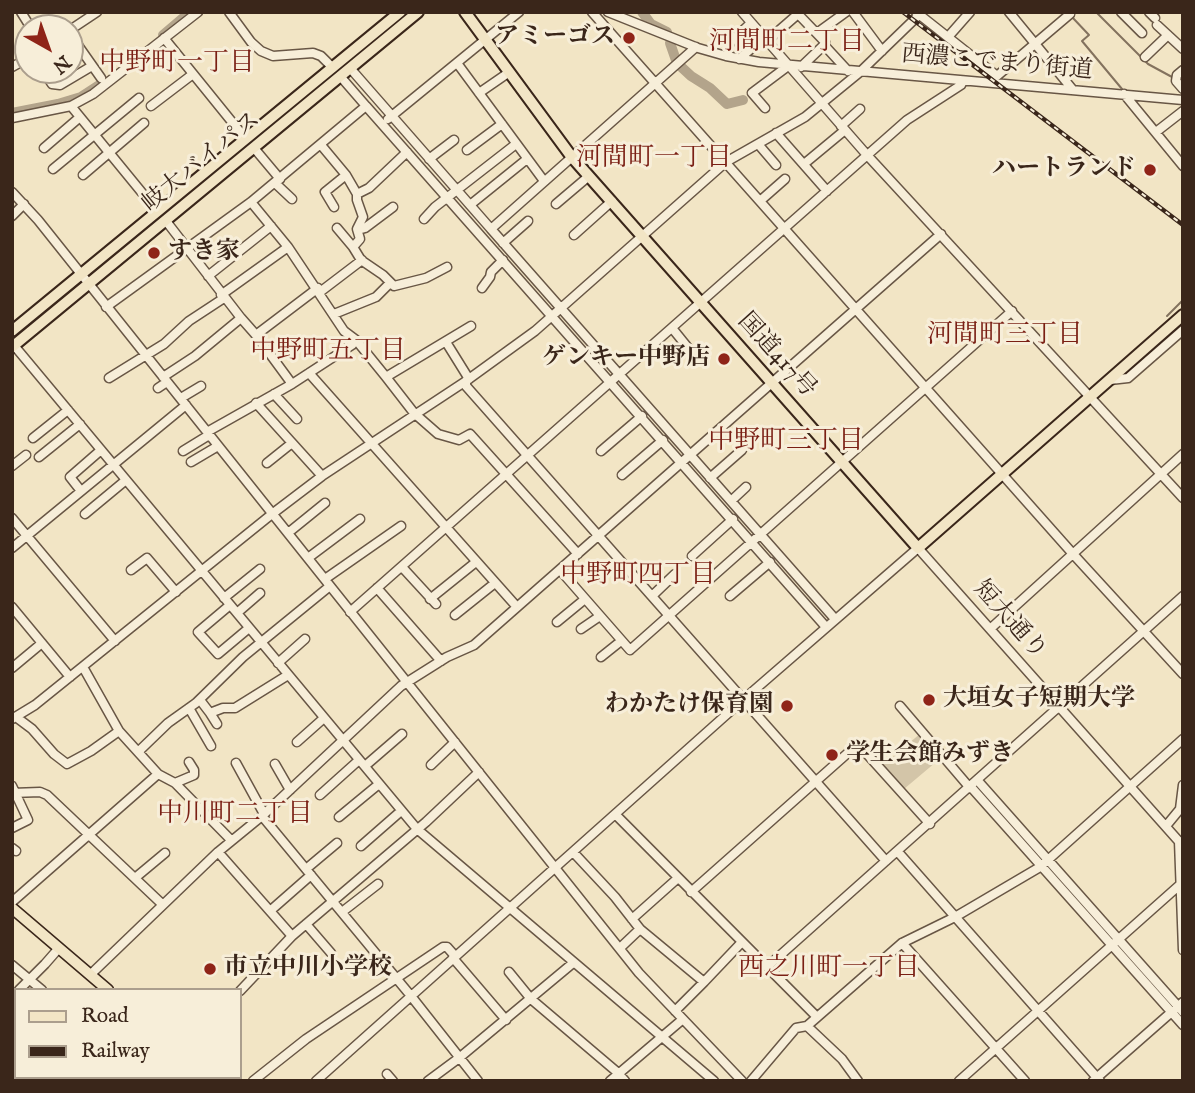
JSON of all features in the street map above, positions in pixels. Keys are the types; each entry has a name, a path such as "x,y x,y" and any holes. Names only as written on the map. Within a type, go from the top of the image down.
{"highway":[{"name":"岐大バイパス","path":"13,345 254,148 400,12"},
{"name":"岐大バイパス","path":"12,331 246,138 418,12"},
{"name":"国道417号","path":"465,12 571,156 918,548"},
{"path":"918,548 1183,315"}],"main road":[{"path":"12,908 106,988"}],"street":[{"path":"12,118 71,106 93,94 120,76 198,12"},
{"path":"229,12 251,41 272,57 313,53 340,70 387,120 429,159 452,194 503,260 557,312"},
{"path":"387,120 519,12"},
{"path":"592,12 653,84 726,162 1073,554 1183,674"},
{"name":"西濃こでまり街道","path":"608,12 696,47 739,59 788,66 1183,100"},
{"path":"742,12 867,155 1183,498"},
{"path":"817,33 846,12"},
{"path":"853,12 882,51"},
{"path":"948,37 970,12"},
{"path":"1009,12 1073,90"},
{"path":"1121,12 1142,33"},
{"path":"739,59 797,13 825,41 824,45 848,71"},
{"path":"119,730 91,751 67,764 54,754 32,729 14,718 35,705 272,514 414,413 467,380 557,312 726,162 821,104 860,72 919,13 998,76 1070,13"},
{"path":"1154,18 1183,50"},
{"path":"741,46 735,38 751,23"},
{"path":"1145,57 1168,35"},
{"path":"164,38 246,138"},
{"path":"801,67 824,45"},
{"path":"491,229 696,47"},
{"path":"84,54 101,78"},
{"path":"457,63 544,181"},
{"path":"84,71 92,66"},
{"path":"765,108 752,93 788,66"},
{"path":"340,70 366,106 387,120 407,152 452,194 470,205 557,312 686,458 733,519 757,538 770,562 831,623"},
{"path":"1183,70 1176,80 1183,89"},
{"path":"479,93 508,72"},
{"path":"151,106 193,74"},
{"path":"351,612 907,120 961,85 963,81"},
{"path":"1125,94 1183,166"},
{"path":"53,169 139,98"},
{"path":"71,106 157,211"},
{"path":"106,307 251,202 366,106"},
{"path":"804,164 860,109"},
{"path":"1156,132 1183,111"},
{"path":"44,148 80,117"},
{"path":"82,175 144,123"},
{"path":"467,150 502,124"},
{"path":"776,133 827,191"},
{"path":"429,159 454,140"},
{"path":"424,219 435,203 452,194 516,144"},
{"path":"758,144 776,165"},
{"path":"321,145 346,175 357,194 363,217 358,230 360,239 353,247"},
{"path":"254,148 292,199"},
{"path":"357,194 369,188 407,152"},
{"path":"470,205 527,159"},
{"path":"334,207 325,192 346,175"},
{"path":"556,204 589,176"},
{"path":"760,201 785,180"},
{"path":"12,192 81,274 620,948 742,1081"},
{"path":"574,235 612,201"},
{"path":"251,202 288,247 344,331 356,340 414,413 438,434 459,440 470,434 578,554"},
{"path":"12,216 24,204"},
{"path":"358,230 365,228 393,207"},
{"path":"166,221 292,384"},
{"path":"503,243 528,221"},
{"path":"208,276 271,226"},
{"path":"337,228 362,260 394,286 415,281 447,267"},
{"path":"90,975 218,852 263,815 407,682 441,660 474,645 941,234"},
{"path":"109,378 164,344 189,321 288,247"},
{"path":"256,335 362,260"},
{"path":"482,288 491,272 503,260"},
{"path":"334,313 376,297 390,283"},
{"path":"559,570 630,650 1012,311"},
{"path":"158,388 165,379 241,318"},
{"path":"386,377 471,326"},
{"path":"671,328 689,349"},
{"path":"1110,380 1128,378 1183,330"},
{"path":"183,452 208,433 292,384 356,340"},
{"path":"446,342 467,380 466,386 886,861"},
{"path":"13,345 417,829 714,1081"},
{"path":"195,356 202,365"},
{"path":"309,373 517,607"},
{"path":"615,378 663,440 710,478 731,501 757,538 831,623"},
{"path":"12,548 201,386"},
{"path":"274,394 297,419"},
{"path":"256,403 322,477"},
{"path":"33,438 68,410"},
{"path":"601,451 642,416"},
{"path":"39,457 80,425"},
{"path":"622,475 663,440"},
{"path":"267,463 292,443"},
{"path":"191,461 218,446"},
{"path":"81,491 70,477 101,450"},
{"path":"710,478 742,450"},
{"path":"990,629 1183,454"},
{"path":"12,466 26,455"},
{"path":"85,514 126,480"},
{"path":"731,501 746,487"},
{"path":"288,533 325,503"},
{"path":"12,518 115,641"},
{"path":"308,558 360,519"},
{"path":"692,556 733,519"},
{"path":"139,751 168,723 200,700 327,582 401,526"},
{"path":"316,1081 744,699 918,548"},
{"name":"短大通り","path":"918,548 1181,843"},
{"path":"131,570 147,558 176,592"},
{"path":"402,567 433,601 476,562"},
{"path":"730,596 770,562"},
{"path":"249,628 218,654 198,632 260,569"},
{"path":"652,596 675,575"},
{"path":"455,615 495,583"},
{"path":"377,588 441,660"},
{"path":"237,613 260,593"},
{"path":"767,967 1183,596"},
{"path":"557,622 585,599"},
{"path":"12,607 70,677"},
{"path":"581,629 600,616"},
{"path":"278,663 305,639"},
{"path":"601,657 621,641"},
{"path":"12,668 42,643"},
{"path":"83,667 119,730 158,775 175,783 231,840"},
{"path":"210,713 223,708 235,708 289,675"},
{"path":"200,700 217,724"},
{"path":"900,706 1115,943 1179,1008 1183,1026"},
{"path":"189,708 211,746"},
{"path":"297,742 324,718"},
{"path":"320,795 402,734"},
{"path":"431,765 455,742"},
{"path":"751,1081 796,1028 807,1026 902,943 955,917 1045,863 1182,743"},
{"path":"691,892 858,744 930,824"},
{"path":"175,783 194,775 189,762"},
{"path":"236,763 263,815 478,1081"},
{"path":"275,764 290,790"},
{"path":"242,989 292,936 479,772"},
{"path":"12,902 158,775"},
{"path":"339,817 379,784"},
{"path":"1166,826 1180,809 1183,785"},
{"path":"12,828 28,820 14,791 40,792 47,795 162,904"},
{"path":"361,846 401,811"},
{"path":"616,814 817,1017"},
{"path":"270,911 337,843"},
{"path":"1181,843 1183,950"},
{"path":"218,852 292,936"},
{"path":"573,852 615,897 640,929 704,982"},
{"path":"898,852 1096,1080 1179,1008"},
{"path":"135,878 165,853"},
{"path":"632,919 678,878"},
{"path":"959,1081 1182,883"},
{"path":"342,912 378,884"},
{"path":"306,924 331,953"},
{"path":"620,948 640,929"},
{"path":"675,1011 742,942"},
{"path":"902,943 1024,1081"},
{"path":"253,1081 306,1039 443,947 447,947 506,1020"},
{"path":"21,988 58,948"},
{"path":"428,1081 506,1020 573,962"},
{"path":"12,965 39,988"},
{"path":"509,972 531,999 622,1077"},
{"path":"610,1081 622,1077 683,1019"},
{"path":"807,1026 842,1059 858,1081"}],"shaded area":[{"path":"921,733 942,757 904,789 883,765"}],"waterway":[{"path":"163,35 190,12"},
{"path":"642,12 651,24 667,32"},
{"path":"1096,12 1148,64 1172,77"},
{"path":"1072,17 1089,35 1082,41 1122,89"},
{"path":"670,43 677,63 691,76 710,88 727,104 743,100"},
{"path":"12,113 81,97 104,82"},
{"path":"1144,112 1156,126"},
{"path":"1162,133 1169,143"},
{"path":"1167,316 1183,300"}],"railway":[{"path":"903,12 1183,225"}],"place":[{"name":"アミーゴス","path":"629,38"},
{"name":"ハートランド","path":"1150,170"},
{"name":"すき家","path":"154,253"},
{"name":"ゲンキー中野店","path":"724,359"},
{"name":"大垣女子短期大学","path":"929,700"},
{"name":"わかたけ保育園","path":"787,706"},
{"name":"学生会館みずき","path":"832,755"},
{"name":"市立中川小学校","path":"210,969"}],"district":[{"name":"河間町二丁目","path":"787,44"},
{"name":"中野町一丁目","path":"177,65"},
{"name":"河間町一丁目","path":"654,160"},
{"name":"河間町三丁目","path":"1005,337"},
{"name":"中野町五丁目","path":"328,353"},
{"name":"中野町三丁目","path":"786,443"},
{"name":"中野町四丁目","path":"638,577"},
{"name":"中川町二丁目","path":"235,816"},
{"name":"西之川町一丁目","path":"829,970"}]}
